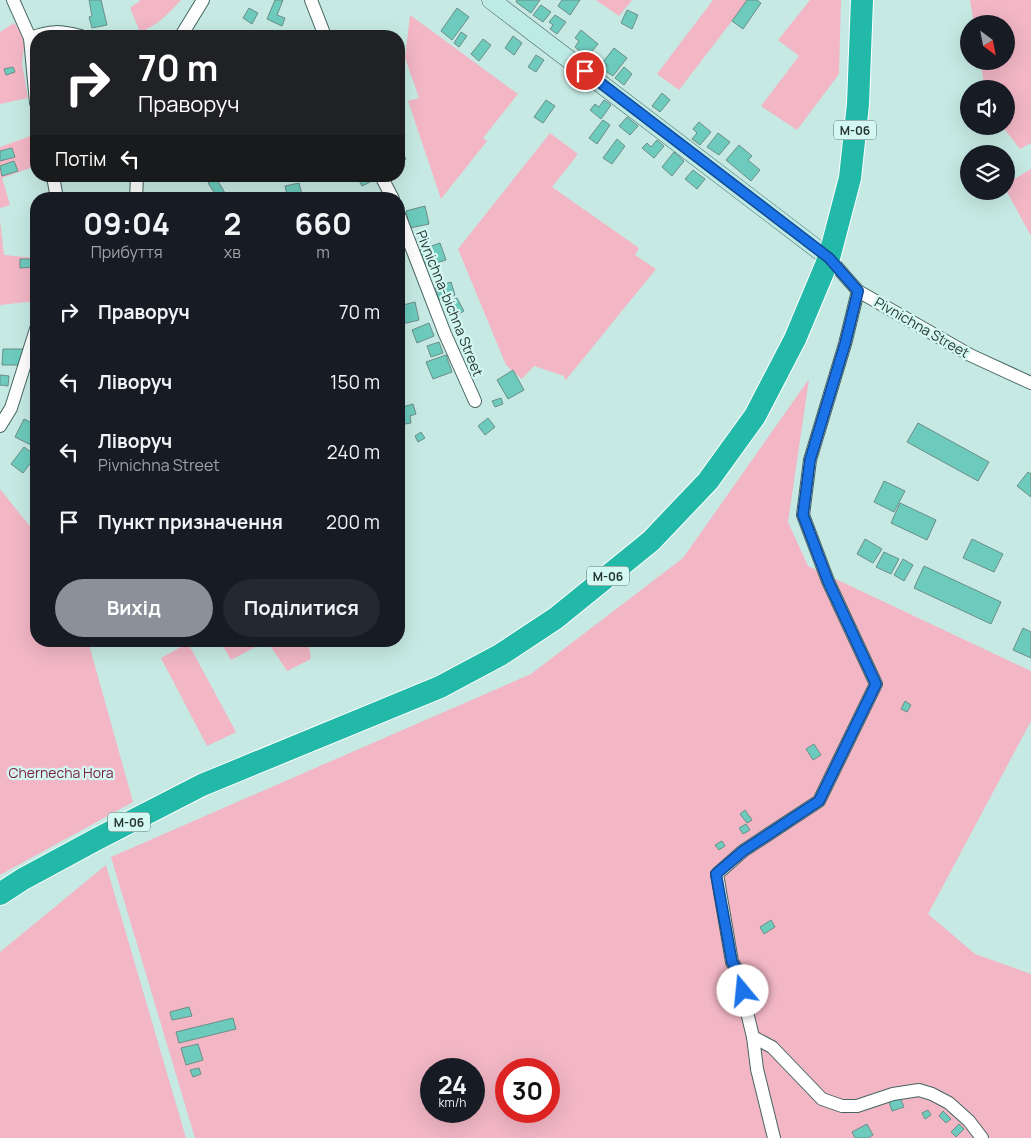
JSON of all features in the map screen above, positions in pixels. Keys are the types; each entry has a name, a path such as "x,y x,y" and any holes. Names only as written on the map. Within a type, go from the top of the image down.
{"highway":[{"name":"М-06","path":"0,894 23,879 202,785 440,687 500,655 556,618 651,542 708,481 754,416 795,339 829,258 850,178 858,104 862,0"}],"street":[{"path":"13,0 30,38"},
{"path":"185,30 203,0"},
{"path":"311,0 323,30"},
{"name":"Pivnichna Street","path":"492,0 829,258 858,291 970,355 1031,383"},
{"name":"Pivnichna-bichna Street","path":"405,231 445,334 476,401"},
{"path":"774,1138 756,1069 753,1037 740,974 732,962 716,874 743,851 819,801 876,684 828,581 803,515 810,460 845,344 858,291"},
{"path":"0,426 11,408 30,348"},
{"path":"753,1037 772,1047 822,1099 842,1106 857,1106 893,1094 919,1090 949,1103 969,1121 982,1138"}],"green space":[{"path":"141,0 181,0 157,23 144,30 139,30 130,8"},
{"path":"596,0 632,0 619,16"},
{"path":"713,0 748,0 679,90 657,74"},
{"path":"810,0 841,0 839,74 797,130 761,106 799,56 778,40"},
{"path":"970,0 1031,0 1031,143 1020,149 1009,135 1015,135 1015,80 983,80 982,70 1015,70 1015,15 972,15"},
{"path":"410,15 518,94 483,138 487,141 441,199 408,101 419,98 405,58"},
{"path":"14,23 25,37 22,64 28,98 0,104 0,32"},
{"path":"550,133 578,154 552,187 639,248 635,255 656,269 565,381 564,376 534,366 522,379 506,365 458,249"},
{"path":"30,136 30,168 2,178 10,205 0,208 0,147"},
{"path":"1031,169 1031,236 1011,200 1015,200 1015,179"},
{"path":"0,220 4,255 30,257 30,302 0,305"},
{"path":"809,379 788,522 808,566 1031,671 1031,721 928,914 975,954 1031,974 1031,1138 195,1138 111,857 531,674 683,558"},
{"name":"Chernecha Hora","path":"0,489 30,526 30,647 90,647 133,802 0,875"},
{"path":"181,647 190,647 236,732 207,746 161,658"},
{"path":"223,647 255,647 231,660"},
{"path":"271,647 309,647 311,659 287,671"},
{"path":"106,865 186,1138 0,1138 0,952"}],"building":[{"path":"89,0 101,0 107,25 92,28 89,17 92,16"},
{"path":"275,0 283,0 277,15 285,18 282,26 267,19"},
{"path":"517,0 540,0 531,13 516,2"},
{"path":"562,0 580,0 570,15 558,6"},
{"path":"747,0 757,0 761,3 743,29 732,21"},
{"path":"541,5 551,12 543,22 533,15"},
{"path":"249,8 258,13 252,24 243,18"},
{"path":"457,8 469,17 452,40 441,31"},
{"path":"627,10 638,15 632,29 621,23"},
{"path":"555,15 566,22 557,34 550,29 553,25 549,22"},
{"path":"581,30 598,44 587,57 575,47 579,41 575,38"},
{"path":"461,32 467,36 459,47 454,43"},
{"path":"513,36 522,43 514,55 505,48"},
{"path":"483,39 491,45 479,61 471,54"},
{"path":"614,48 627,58 613,76 604,70 607,65 603,62"},
{"path":"536,55 544,60 536,72 528,67"},
{"path":"13,67 15,72 6,75 4,69"},
{"path":"624,67 632,74 624,85 615,78"},
{"path":"662,93 670,100 660,112 652,106"},
{"path":"546,100 555,106 543,123 534,117"},
{"path":"604,100 611,105 601,119 590,110 595,104 599,107"},
{"path":"627,117 638,126 630,135 619,126"},
{"path":"603,120 610,125 597,144 589,138"},
{"path":"699,122 711,132 700,145 692,139 697,133 693,129"},
{"path":"718,133 730,142 719,155 707,147"},
{"path":"617,139 625,146 612,164 603,158"},
{"path":"657,140 664,146 654,158 642,148 647,143 651,147"},
{"path":"739,145 752,156 748,160 760,170 751,181 726,160"},
{"path":"12,148 15,157 0,161 0,151"},
{"path":"674,152 684,161 672,176 662,167"},
{"path":"14,161 18,171 2,176 0,166"},
{"path":"693,170 705,179 697,189 685,179"},
{"path":"218,182 224,192 214,192 208,183"},
{"path":"360,182 370,182 362,186"},
{"path":"299,183 301,192 286,192 285,186"},
{"path":"425,206 429,224 410,228 406,211"},
{"path":"440,243 446,260 426,266 420,250"},
{"path":"20,259 30,259 30,267 20,268"},
{"path":"451,282 455,295 439,300 435,287"},
{"path":"457,298 464,311 454,317 447,303"},
{"path":"415,302 419,320 405,323 405,304"},
{"path":"429,323 434,336 417,343 412,330"},
{"path":"439,342 443,353 431,357 427,346"},
{"path":"3,349 24,349 23,365 2,365"},
{"path":"446,355 452,372 433,379 426,362"},
{"path":"513,370 524,390 508,399 497,380"},
{"path":"0,375 9,376 8,386 0,385"},
{"path":"501,398 503,404 495,407 492,401"},
{"path":"413,404 416,414 410,416 411,423 405,424 405,406"},
{"path":"488,418 495,427 485,435 478,426"},
{"path":"24,419 30,422 30,444 15,437"},
{"path":"918,423 989,462 978,481 907,442"},
{"path":"421,432 425,438 418,442 415,436"},
{"path":"24,447 30,452 30,464 23,473 11,464"},
{"path":"1028,472 1031,474 1031,497 1017,486"},
{"path":"884,481 905,491 894,512 874,502"},
{"path":"900,503 936,520 927,540 891,523"},
{"path":"865,539 882,549 873,563 857,554"},
{"path":"972,539 1003,554 994,572 963,558"},
{"path":"884,552 899,559 891,574 876,567"},
{"path":"903,559 913,565 904,581 894,575"},
{"path":"924,566 1001,602 991,624 914,588"},
{"path":"1023,628 1031,632 1031,658 1013,650"},
{"path":"905,701 911,705 907,712 901,709"},
{"path":"814,744 821,755 813,760 806,749"},
{"path":"745,810 752,820 747,823 740,814"},
{"path":"746,824 750,830 743,834 739,828"},
{"path":"722,841 725,846 719,850 715,845"},
{"path":"771,920 775,927 764,934 760,927"},
{"path":"189,1007 192,1016 172,1020 170,1012"},
{"path":"233,1018 236,1029 179,1043 176,1032"},
{"path":"198,1044 203,1060 186,1065 181,1048"},
{"path":"199,1068 201,1074 193,1077 190,1070"},
{"path":"899,1095 904,1107 892,1111 888,1099"},
{"path":"928,1110 931,1115 925,1119 922,1113"},
{"path":"943,1111 951,1119 946,1123 939,1116"},
{"path":"867,1124 873,1135 868,1138 855,1138 852,1132"},
{"path":"959,1124 964,1129 956,1137 951,1132"}],"route":[{"path":"585,71 829,258 858,291 845,344 810,460 803,515 828,581 876,684 819,801 743,851 716,874 732,962 740,974 743,991"}]}
